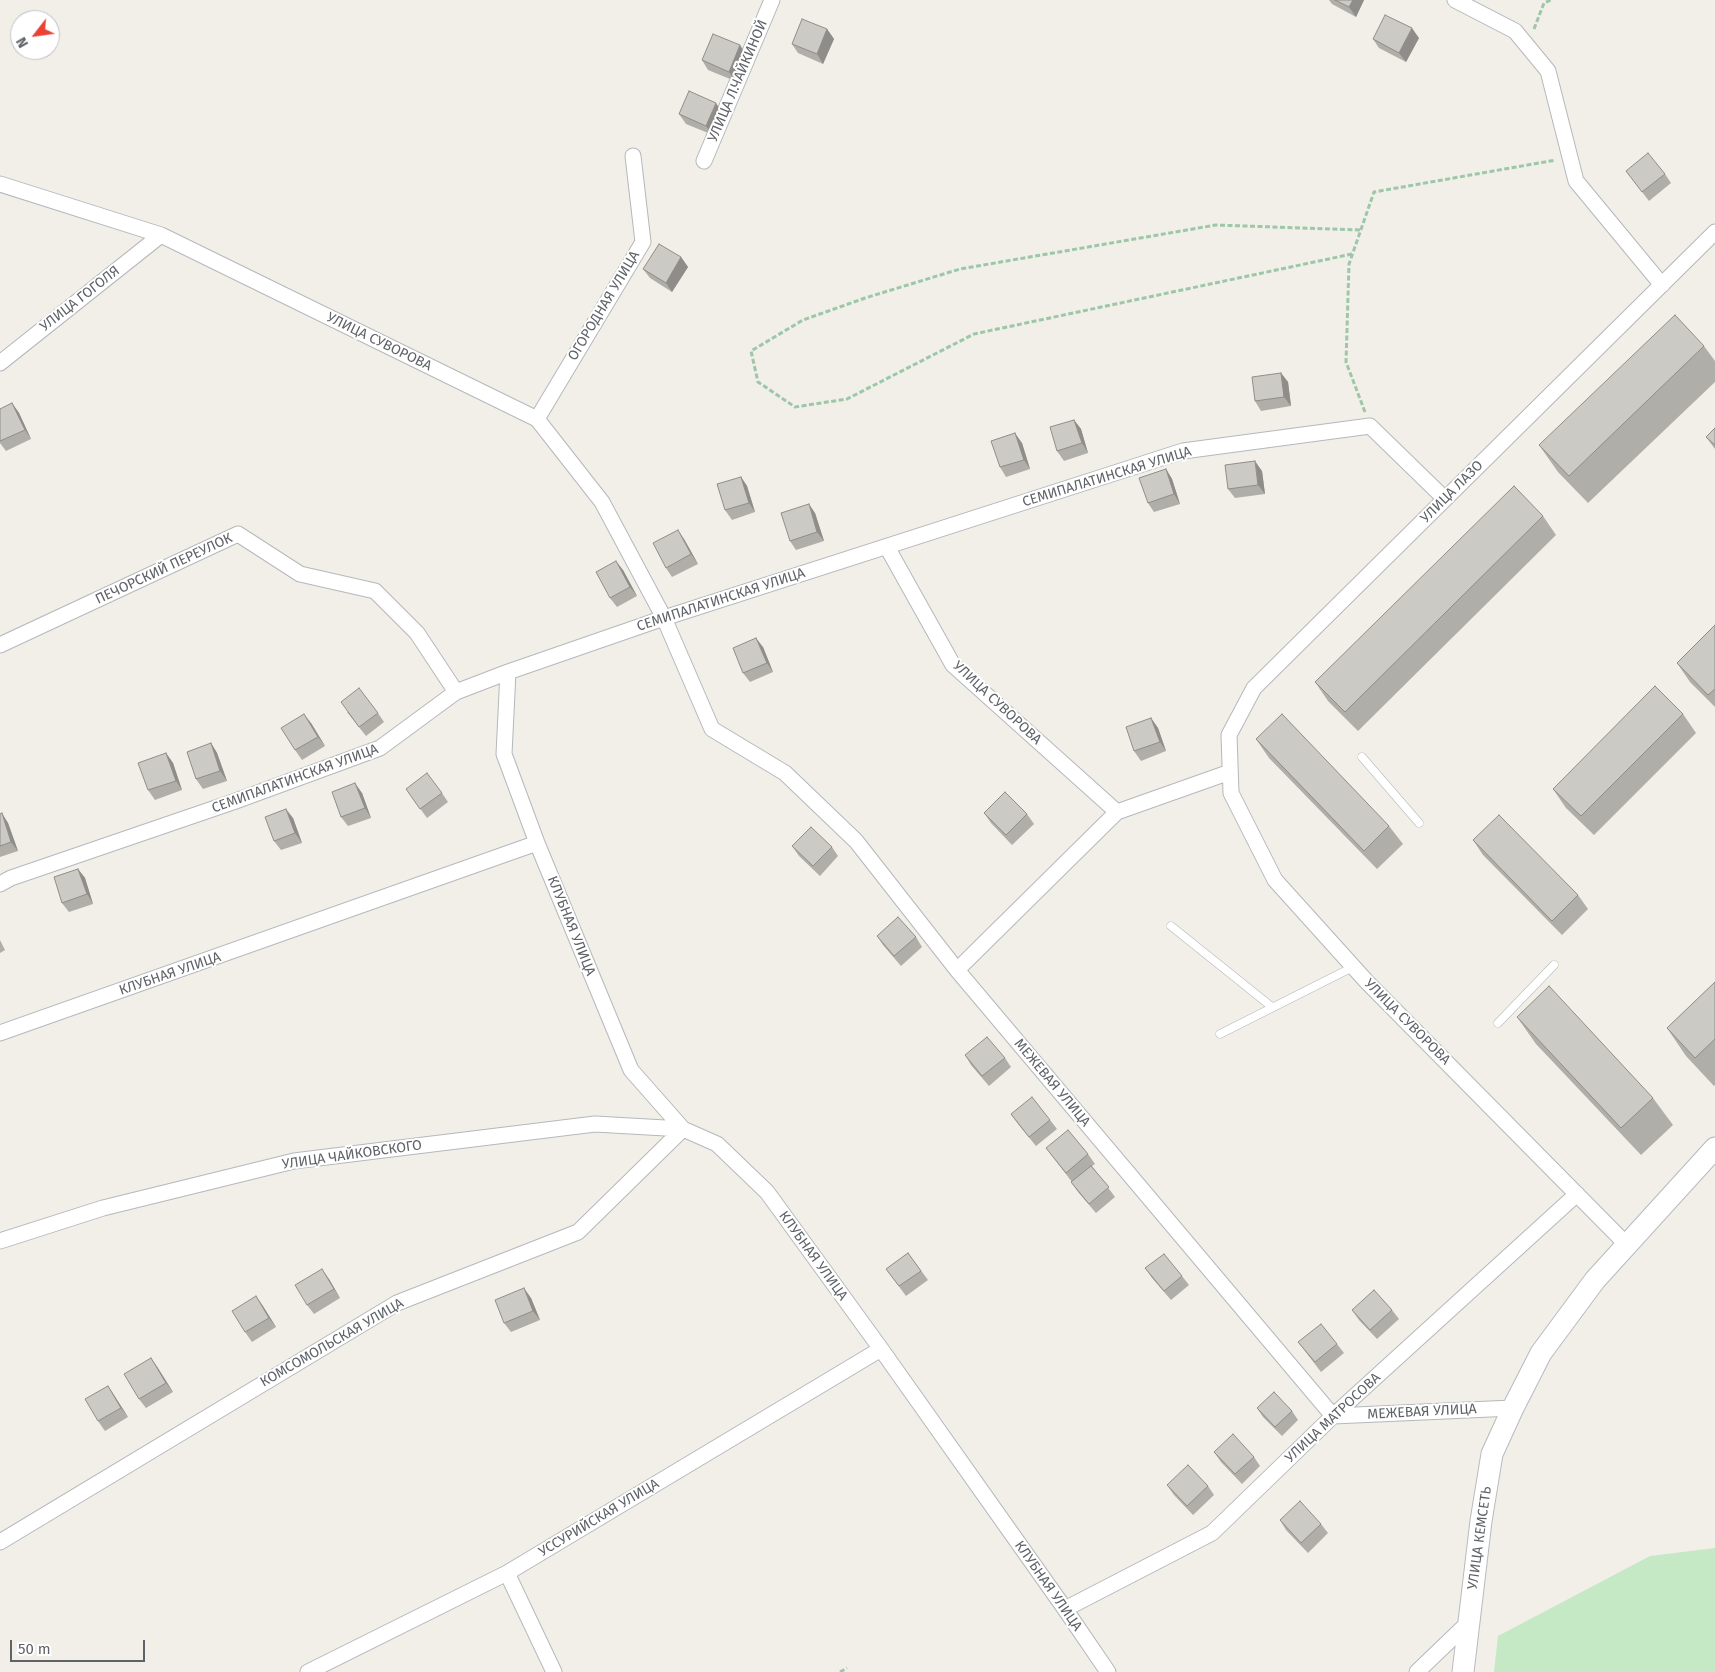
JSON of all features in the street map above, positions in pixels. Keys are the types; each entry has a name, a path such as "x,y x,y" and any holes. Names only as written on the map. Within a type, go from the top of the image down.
{"main road":[{"path":"1514,1408 1541,1353 1595,1280 1715,1148"},
{"name":"УЛИЦА КЕМСЕТЬ","path":"1463,1672 1481,1521 1492,1454 1514,1408"}],"street":[{"name":"УЛИЦА Л.ЧАЙКИНОЙ","path":"704,161 772,0"},
{"path":"1455,0 1515,31 1548,72 1576,181 1662,285"},
{"name":"ОГОРОДНАЯ УЛИЦА","path":"537,419 643,242 633,156"},
{"name":"УЛИЦА СУВОРОВА","path":"0,184 161,236 537,419 602,502 664,618"},
{"name":"УЛИЦА ЛАЗО","path":"1230,772 1229,735 1254,688 1715,232"},
{"name":"УЛИЦА ГОГОЛЯ","path":"0,363 161,236"},
{"path":"1370,426 1445,499"},
{"name":"СЕМИПАЛАТИНСКАЯ УЛИЦА","path":"0,884 11,878 232,802 380,748 456,692 664,618 1183,451 1370,426"},
{"name":"ПЕЧОРСКИЙ ПЕРЕУЛОК","path":"0,645 238,534 300,574 375,591 417,633 456,692"},
{"name":"УЛИЦА СУВОРОВА","path":"887,547 954,665 1117,812"},
{"name":"МЕЖЕВАЯ УЛИЦА","path":"664,618 712,730 785,773 856,841 957,970 1333,1416 1514,1408"},
{"name":"КЛУБНАЯ УЛИЦА","path":"508,672 504,754 536,843 630,1070 683,1130 717,1144 767,1192 881,1349 1108,1672"},
{"path":"957,970 1117,812 1230,772"},
{"name":"УЛИЦА СУВОРОВА","path":"1230,772 1231,792 1275,880 1353,967 1627,1245"},
{"name":"КЛУБНАЯ УЛИЦА","path":"0,1033 536,843"},
{"name":"УЛИЦА ЧАЙКОВСКОГО","path":"0,1241 103,1208 294,1161 595,1124 683,1130"},
{"name":"КОМСОМОЛЬСКАЯ УЛИЦА","path":"0,1542 397,1303 578,1232 683,1130"},
{"name":"УЛИЦА МАТРОСОВА","path":"1065,1609 1212,1533 1333,1416 1577,1194"},
{"name":"УССУРИЙСКАЯ УЛИЦА","path":"308,1672 507,1573 881,1349"},
{"path":"507,1573 554,1672"},
{"path":"1417,1672 1469,1622"}],"lane":[{"path":"1362,757 1419,823"},
{"path":"1171,926 1272,1007"},
{"path":"1498,1023 1554,965"},
{"path":"1220,1034 1353,967"}],"path":[{"path":"1527,46 1544,3 1551,0"},
{"path":"1370,426 1346,362 1349,264 1374,192 1570,157"},
{"path":"1352,254 974,334 847,399 795,407 758,382 751,351 803,320 865,298 960,269 1216,225 1360,230"},
{"path":"840,1672 847,1668"}],"green space":[{"path":"1715,1548 1715,1672 1494,1672 1498,1636 1650,1556"}],"building":[{"path":"1335,0 1353,0 1349,7"},
{"path":"1385,15 1412,28 1399,53 1373,39"},
{"path":"802,19 827,29 817,54 792,44"},
{"path":"713,34 740,45 729,72 702,60"},
{"path":"689,91 716,103 706,126 679,114"},
{"path":"1648,153 1665,174 1642,192 1626,171"},
{"path":"659,244 681,257 666,283 643,269"},
{"path":"1675,315 1704,346 1569,476 1539,445"},
{"path":"1281,373 1284,397 1255,401 1252,377"},
{"path":"12,403 25,430 0,441 0,409"},
{"path":"1074,420 1082,443 1057,451 1050,427"},
{"path":"1715,428 1715,445 1706,437"},
{"path":"1015,433 1024,460 1000,467 991,441"},
{"path":"1255,461 1258,485 1228,489 1225,465"},
{"path":"1166,469 1174,494 1148,503 1139,478"},
{"path":"741,477 749,503 725,510 717,484"},
{"path":"1514,486 1543,516 1345,712 1315,682"},
{"path":"809,504 817,532 790,541 781,513"},
{"path":"678,530 691,554 666,568 653,543"},
{"path":"616,561 630,587 610,598 596,572"},
{"path":"1715,625 1715,689 1708,695 1677,663"},
{"path":"756,638 767,663 743,673 733,648"},
{"path":"1655,686 1683,714 1581,816 1553,789"},
{"path":"359,688 378,713 359,727 341,702"},
{"path":"304,714 318,737 295,750 281,728"},
{"path":"1282,714 1389,826 1364,851 1256,739"},
{"path":"1151,718 1160,742 1134,751 1126,727"},
{"path":"211,743 220,771 196,779 187,752"},
{"path":"166,753 176,781 148,790 138,763"},
{"path":"427,773 442,793 420,809 406,789"},
{"path":"355,783 365,808 341,817 332,792"},
{"path":"1005,792 1027,814 1006,835 984,813"},
{"path":"286,809 295,833 274,841 265,817"},
{"path":"2,813 11,842 0,846 0,814"},
{"path":"1499,815 1578,895 1552,921 1473,840"},
{"path":"811,827 832,847 813,866 792,846"},
{"path":"78,869 87,894 62,903 54,877"},
{"path":"898,917 916,937 894,956 877,936"},
{"path":"1715,982 1715,1039 1695,1058 1667,1028"},
{"path":"1549,986 1653,1098 1621,1128 1517,1017"},
{"path":"987,1037 1005,1058 982,1076 965,1055"},
{"path":"1032,1097 1050,1120 1029,1137 1011,1114"},
{"path":"1068,1130 1088,1154 1066,1173 1046,1148"},
{"path":"1091,1166 1109,1187 1089,1204 1071,1182"},
{"path":"908,1253 921,1271 899,1286 886,1269"},
{"path":"1164,1254 1182,1276 1164,1291 1145,1268"},
{"path":"322,1269 334,1289 307,1305 295,1285"},
{"path":"524,1288 533,1311 504,1323 495,1300"},
{"path":"1374,1290 1392,1310 1370,1330 1352,1310"},
{"path":"256,1296 269,1318 245,1332 232,1311"},
{"path":"1321,1324 1337,1344 1315,1362 1298,1342"},
{"path":"151,1358 166,1383 139,1399 124,1374"},
{"path":"108,1386 121,1408 98,1421 85,1399"},
{"path":"1274,1392 1292,1411 1275,1427 1257,1408"},
{"path":"1233,1434 1254,1457 1235,1474 1214,1452"},
{"path":"1188,1465 1208,1486 1187,1506 1167,1485"},
{"path":"1300,1501 1321,1524 1301,1543 1280,1520"}]}
